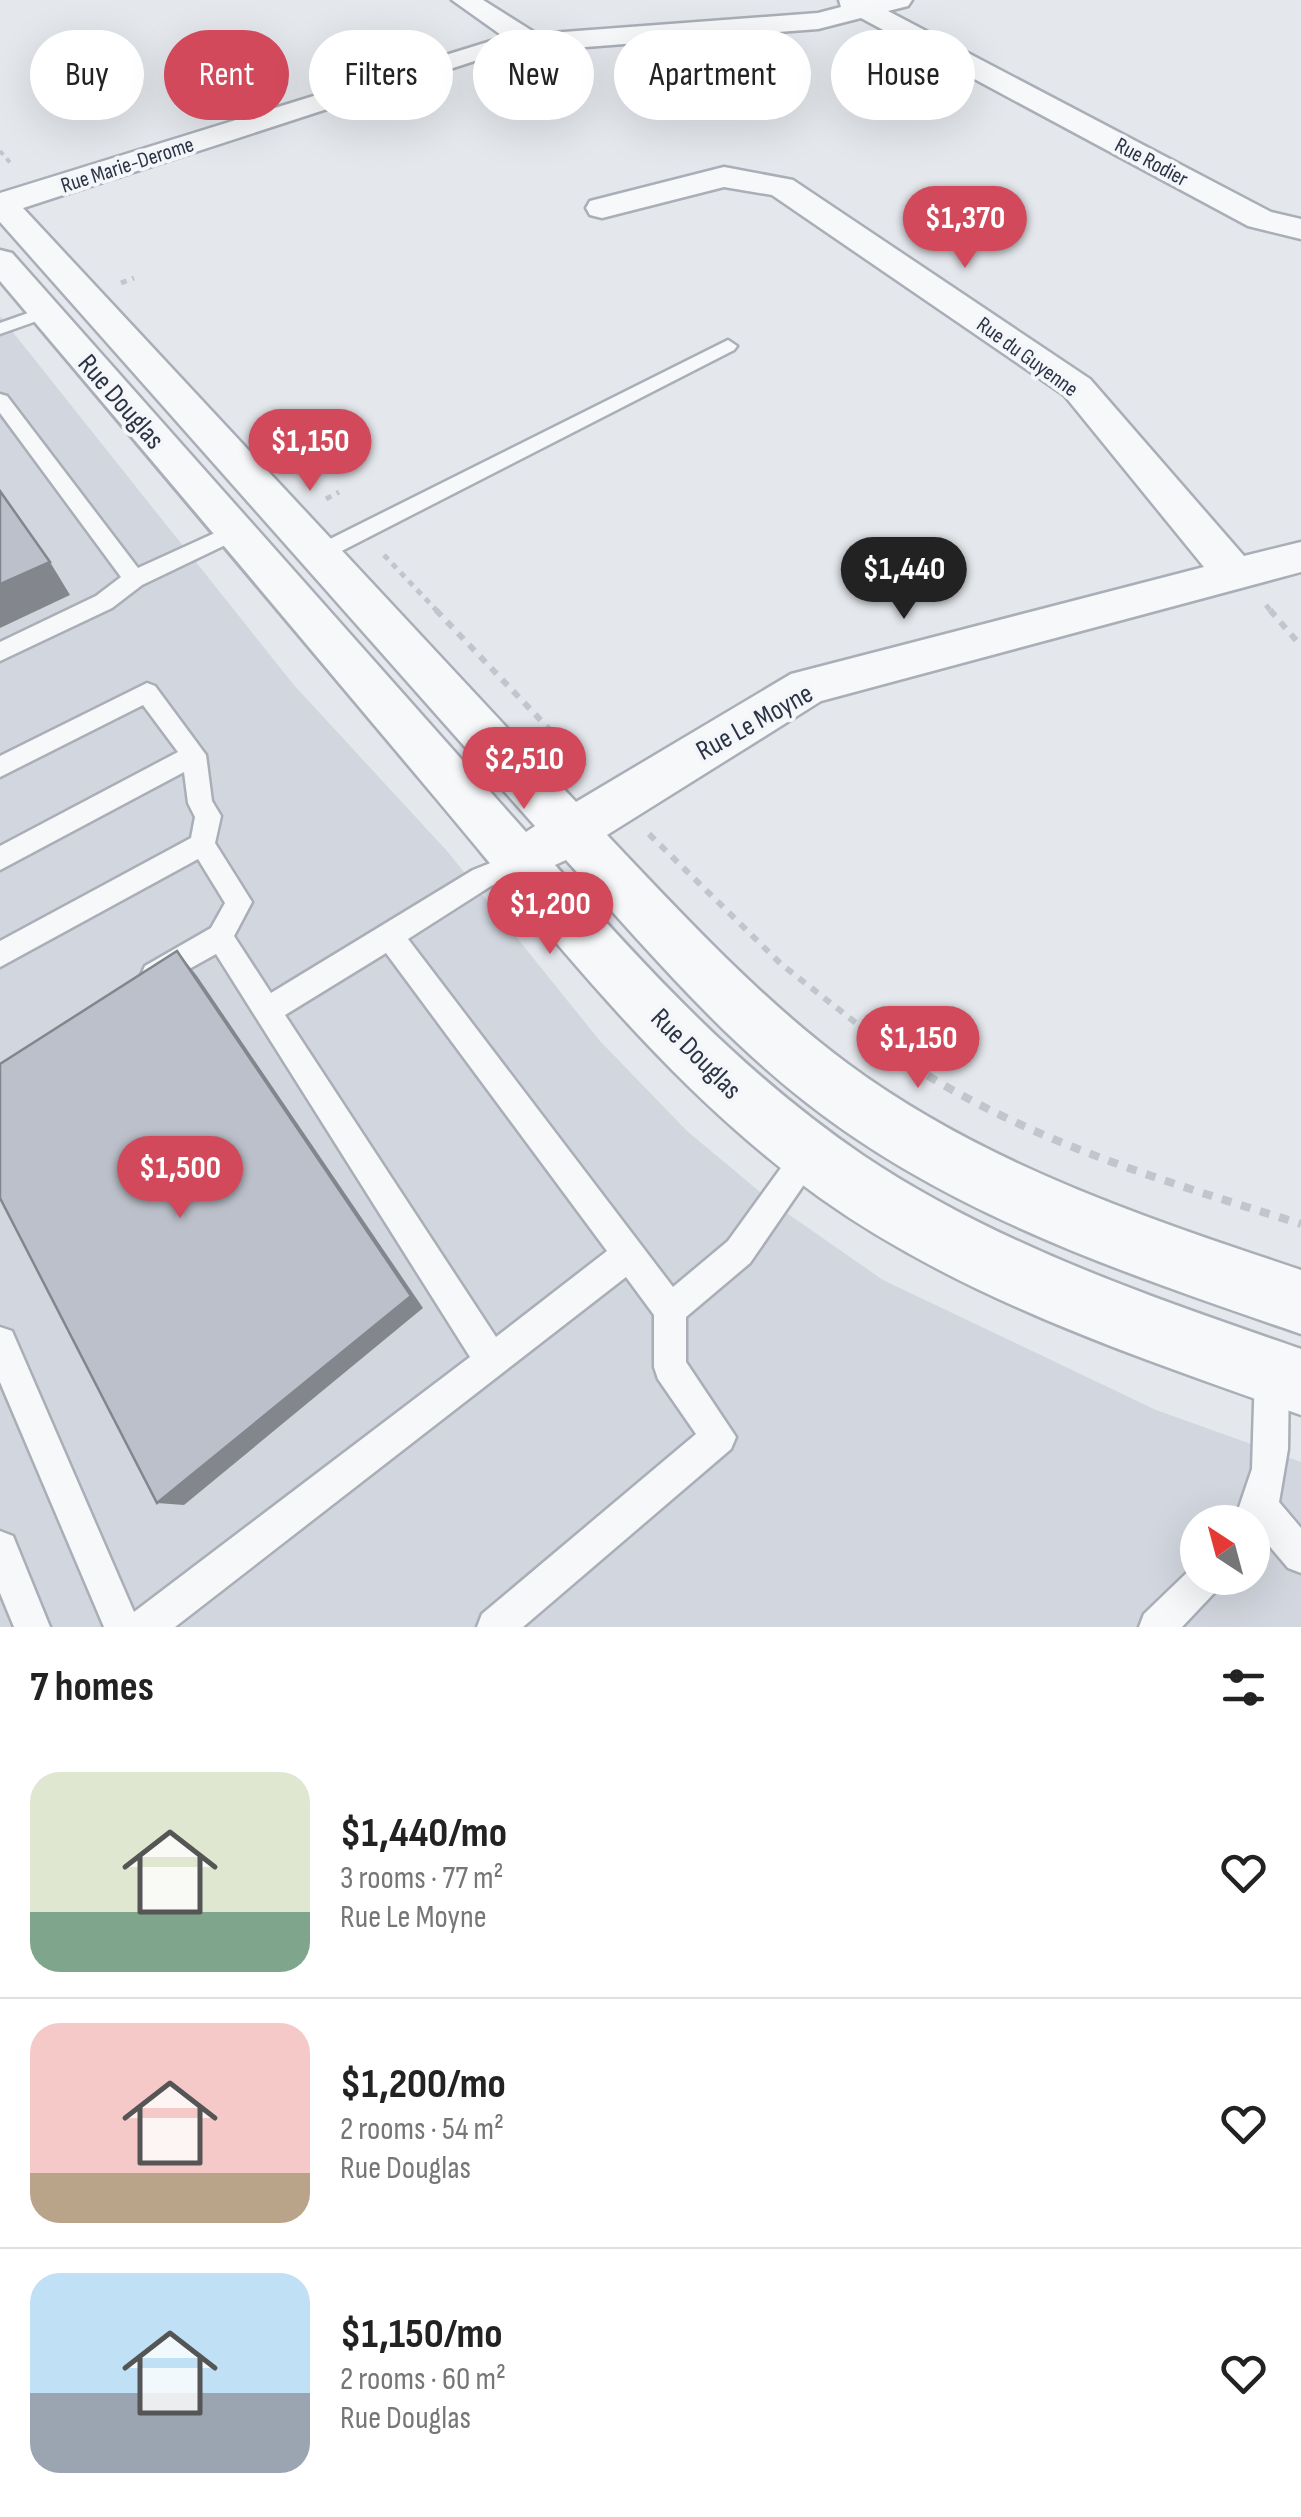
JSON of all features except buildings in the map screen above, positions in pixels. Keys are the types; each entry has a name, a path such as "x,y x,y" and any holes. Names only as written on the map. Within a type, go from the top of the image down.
{"street":[{"path":"465,0 510,30"},
{"name":"Rue Marie-Derome","path":"554,30 814,0"},
{"name":"Rue Marie-Derome","path":"594,31 818,21 858,5 898,0"},
{"name":"Rue Rodier","path":"858,5 1260,219 1301,229"},
{"name":"Rue Marie-Derome","path":"3,193 473,52"},
{"name":"Rue du Guyenne","path":"602,208 724,177 782,187 1077,387 1248,586"},
{"name":"Rue Douglas","path":"3,193 316,555 745,1015 868,1112 924,1146 1049,1207 1188,1263 1301,1302"},
{"name":"Rue Douglas","path":"0,260 22,321 236,532 679,1040 766,1121 895,1211 1004,1269 1287,1376"},
{"name":"Rue Le Moyne","path":"521,862 807,687 1248,586 1301,557"}],"lane":[{"path":"316,555 728,346"},
{"path":"0,400 134,579"},
{"path":"0,652 104,602 134,579 236,532"},
{"path":"0,767 147,692 194,756 200,803 208,816 202,844 239,902 220,937 135,987"},
{"path":"0,860 194,756"},
{"path":"0,955 202,844"},
{"path":"267,1011 482,878 521,862"},
{"path":"390,936 670,1310 670,1367 719,1437 495,1627"},
{"path":"220,937 492,1362"},
{"path":"670,1310 740,1252 810,1154"},
{"path":"144,1627 629,1254"},
{"path":"0,1344 122,1627"},
{"path":"1258,1505 1287,1376"},
{"path":"1270,1527 1301,1555"},
{"path":"0,1548 32,1627"},
{"path":"1157,1627 1187,1595"}],"path":[{"path":"0,151 3,193"},
{"path":"124,282 134,278"},
{"path":"377,548 587,769"},
{"path":"1248,586 1301,646"},
{"path":"655,841 816,998 925,1076 1038,1135 1301,1224"}],"shaded area":[{"path":"0,316 293,684 447,851 600,1041 687,1131 778,1207 883,1280 1156,1410 1301,1462 1301,1627 0,1627"}]}
